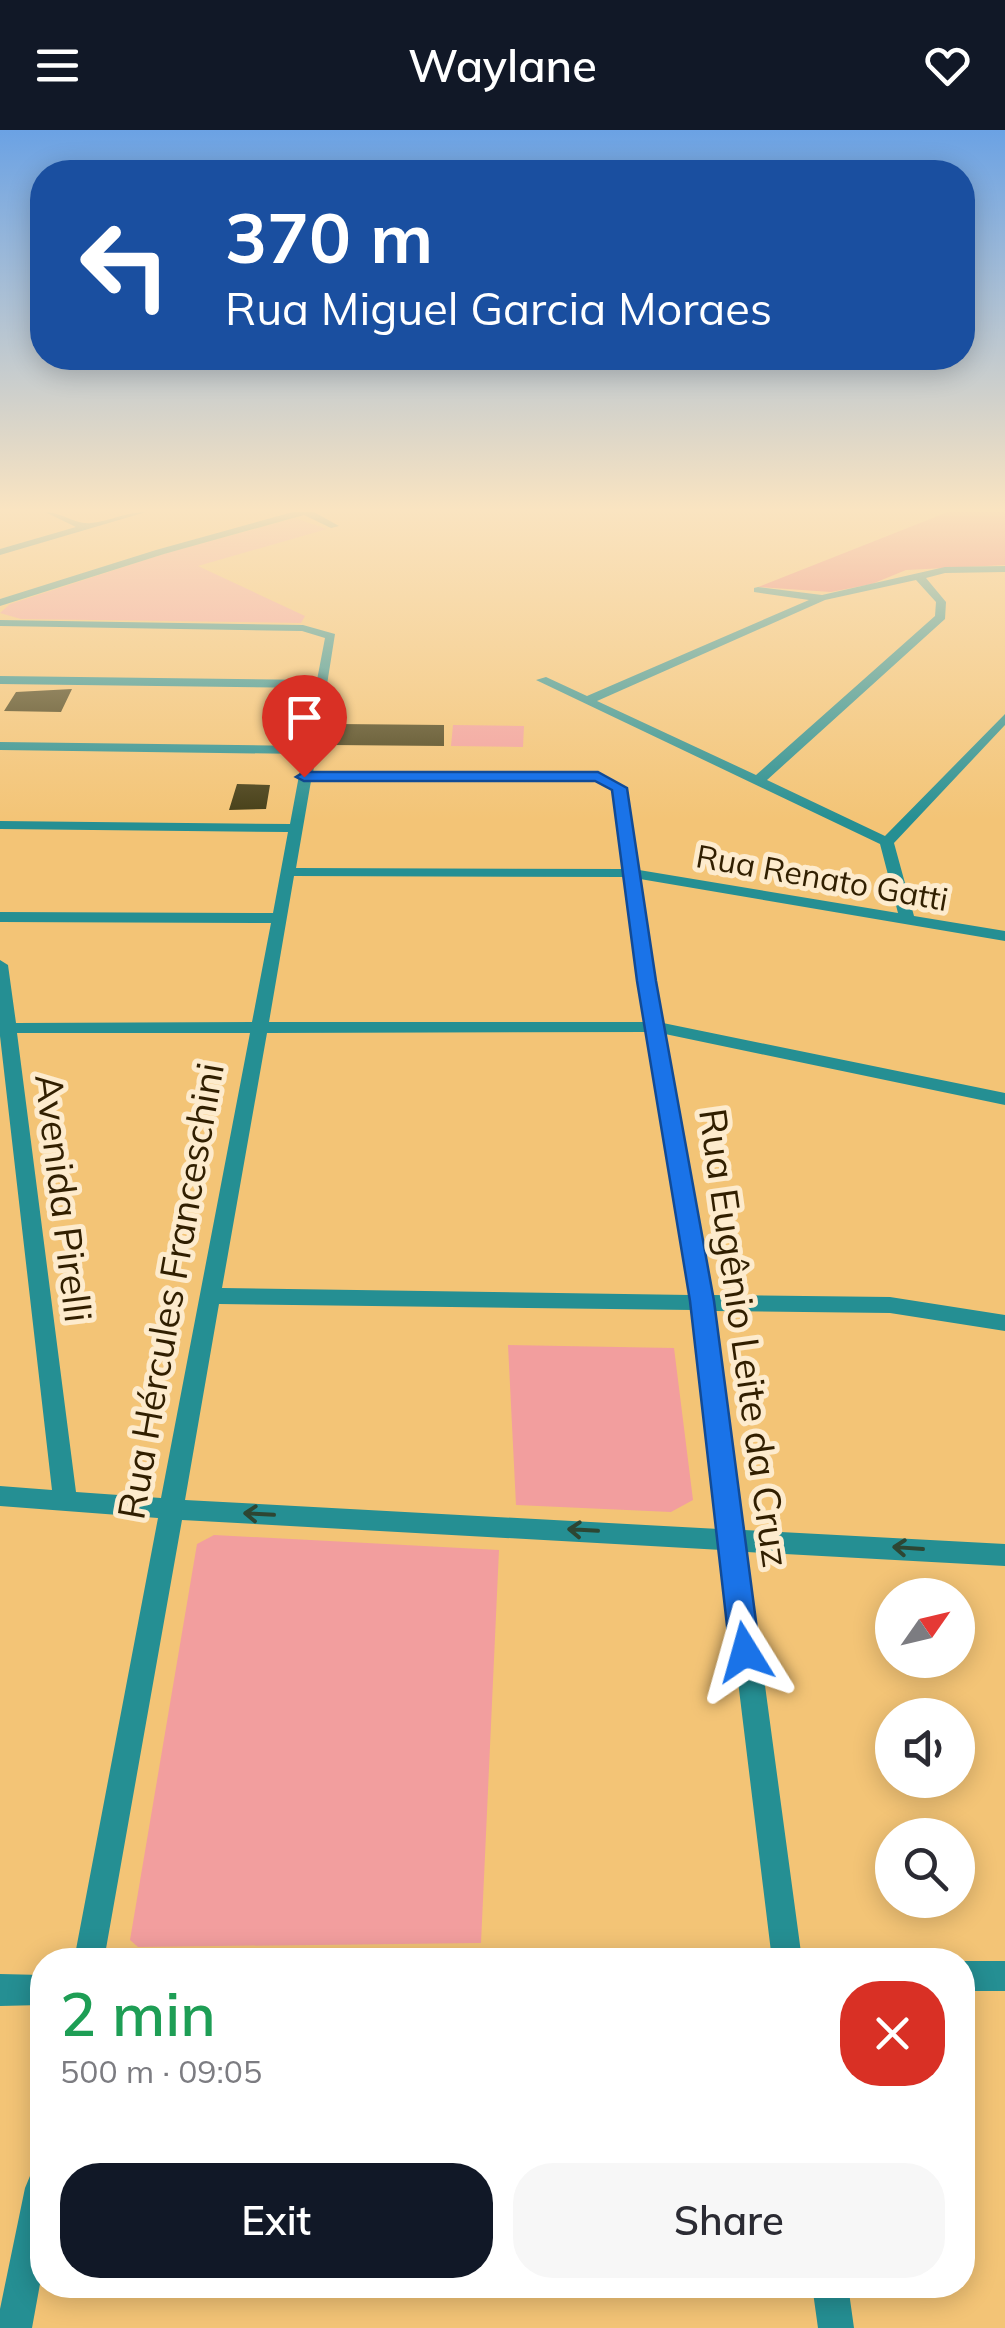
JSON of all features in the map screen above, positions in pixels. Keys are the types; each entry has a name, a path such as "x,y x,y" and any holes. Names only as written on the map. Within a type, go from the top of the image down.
{"street":[{"path":"587,701 783,615"},
{"path":"758,781 927,633 940,615"},
{"name":"Rua Hércules Franceschini","path":"0,623 303,628 330,636 175,1509 91,1948"},
{"path":"0,680 321,684"},
{"path":"542,680 887,842 908,922"},
{"path":"887,842 1005,718"},
{"path":"0,746 309,750"},
{"name":"Rua Eugênio Leite da Cruz","path":"304,777 598,776 620,788 630,872 702,1301 785,1948"},
{"path":"0,825 294,828"},
{"name":"Rua Renato Gatti","path":"286,872 630,872 1005,936"},
{"path":"0,917 277,918"},
{"name":"Avenida Pirelli","path":"0,964 3,1038 65,1500"},
{"path":"3,1038 61,1031 656,1027 1005,1099"},
{"path":"212,1296 890,1304 1005,1323"},
{"path":"0,1496 1005,1554"},
{"path":"975,1976 1005,1976"},
{"path":"0,1990 30,1990"},
{"path":"14,2328 30,2248"},
{"path":"832,2298 836,2328"}],"shaded area":[{"path":"6,615 305,616 301,623 21,619"},
{"path":"453,725 524,726 523,747 451,746"},
{"path":"508,1345 674,1348 693,1500 671,1512 516,1505"},
{"path":"214,1535 499,1550 481,1943 138,1947 130,1940 197,1544"}],"building":[{"path":"72,689 61,712 4,711 16,692"},
{"path":"339,724 444,725 444,746 333,745"},
{"path":"237,784 270,785 266,809 229,810"}],"route":[{"path":"304,777 598,776 620,788 647,981 702,1301 745,1652"}]}
